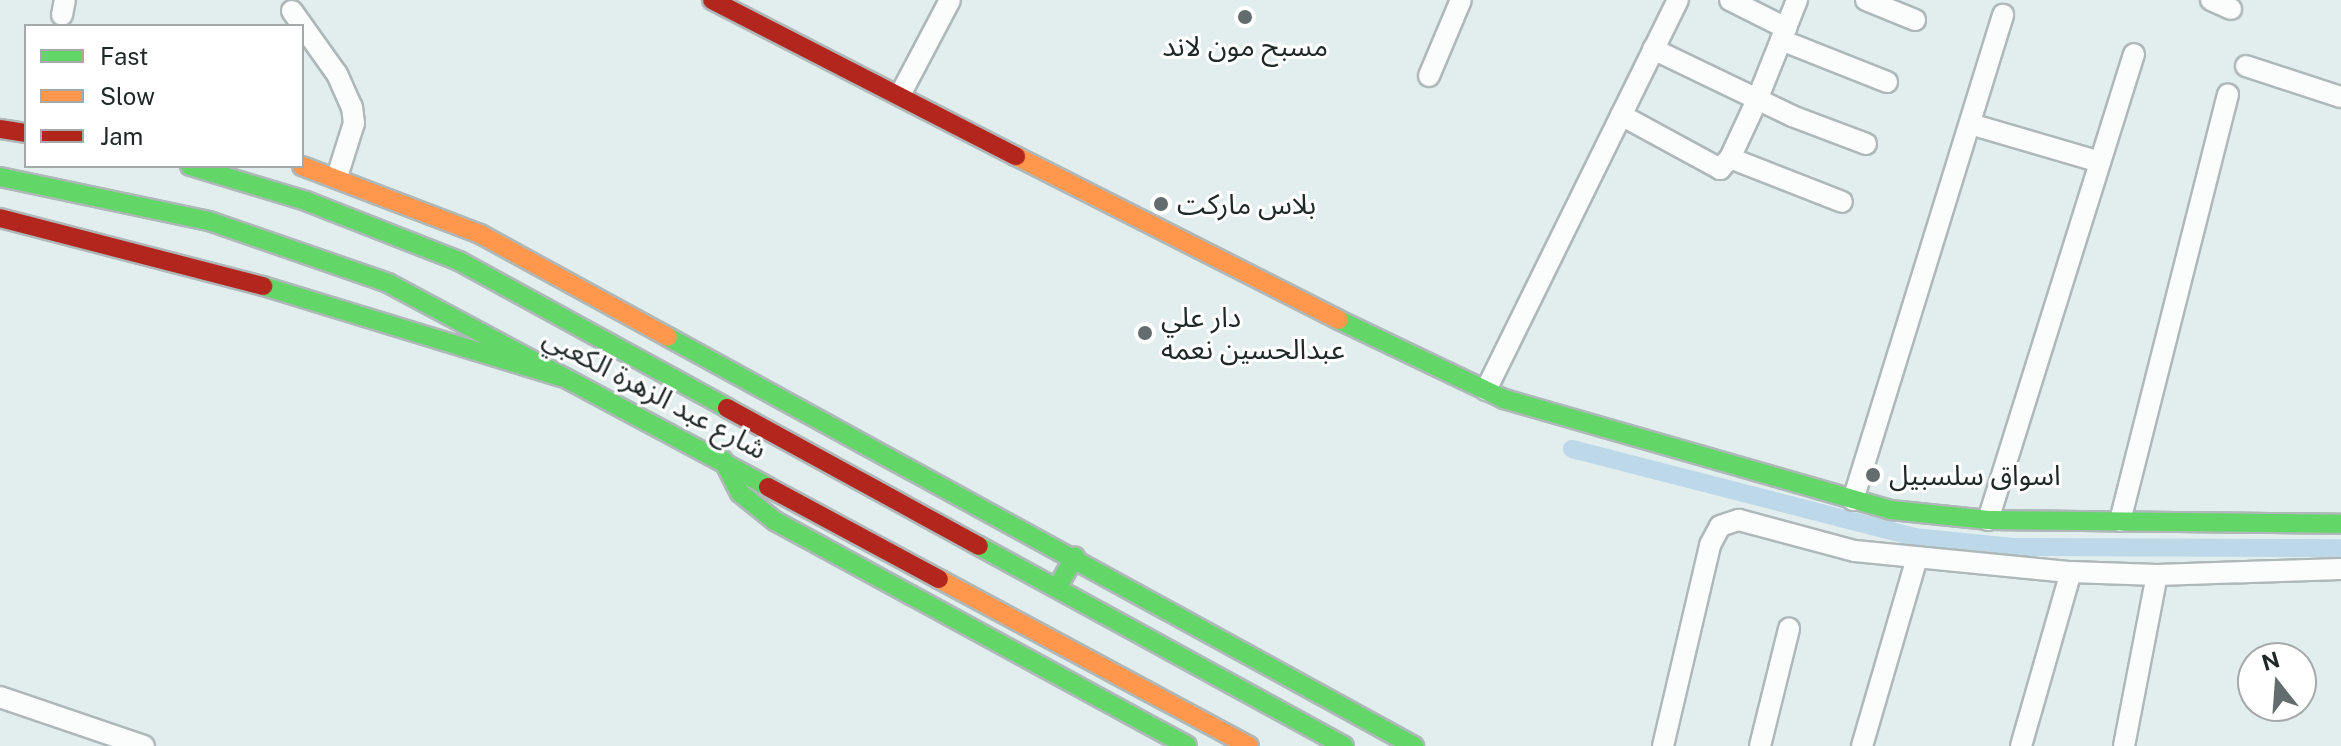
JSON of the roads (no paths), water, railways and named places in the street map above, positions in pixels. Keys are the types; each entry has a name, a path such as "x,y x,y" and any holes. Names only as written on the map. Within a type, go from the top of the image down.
{"main road":[{"path":"714,1 1486,390 1605,432 1853,500 1988,520 2341,524"},
{"path":"0,129 24,133"},
{"path":"304,167 480,234 1075,557 1414,746"},
{"name":"شارع عبد الزهرة الكعبي","path":"197,168 306,201 459,261 1058,586 1344,746"},
{"name":"شارع عبد الزهرة الكعبي","path":"0,177 167,210 331,260 426,301 1238,743"},
{"path":"0,218 198,266 561,377"},
{"path":"723,460 740,493 775,521 1187,746"},
{"path":"1058,586 1075,557"}],"street":[{"path":"900,95 950,0"},
{"path":"1429,76 1461,0"},
{"path":"1486,390 1678,0"},
{"path":"1730,0 1783,34 1887,82"},
{"path":"1621,115 1720,169 1730,158 1757,100 1797,0"},
{"path":"1866,0 1915,20"},
{"path":"2211,0 2231,9"},
{"path":"1853,500 2003,15"},
{"path":"304,30 337,74 352,107 354,123 337,177"},
{"path":"1653,49 1757,100 1866,144"},
{"path":"1988,520 2134,54"},
{"path":"2246,66 2341,97"},
{"path":"2120,521 2228,94"},
{"path":"1970,124 2100,162"},
{"path":"1730,158 1842,202"},
{"path":"1663,746 1710,545 1720,526 1739,520 1855,551 2071,572 2157,575 2341,569"},
{"path":"1862,746 1917,558"},
{"path":"2021,746 2071,572"},
{"path":"2124,746 2157,575"},
{"path":"1760,746 1789,629"},
{"path":"0,697 144,746"}],"waterway":[{"path":"1572,449 1914,537 2012,547 2341,548"}],"place":[{"name":"مسبح مون لاند","path":"1245,17"},
{"name":"بلاس ماركت","path":"1161,204"},
{"name":"دار علي عبدالحسين نعمه","path":"1145,333"},
{"name":"اسواق سلسبيل","path":"1873,475"}]}
